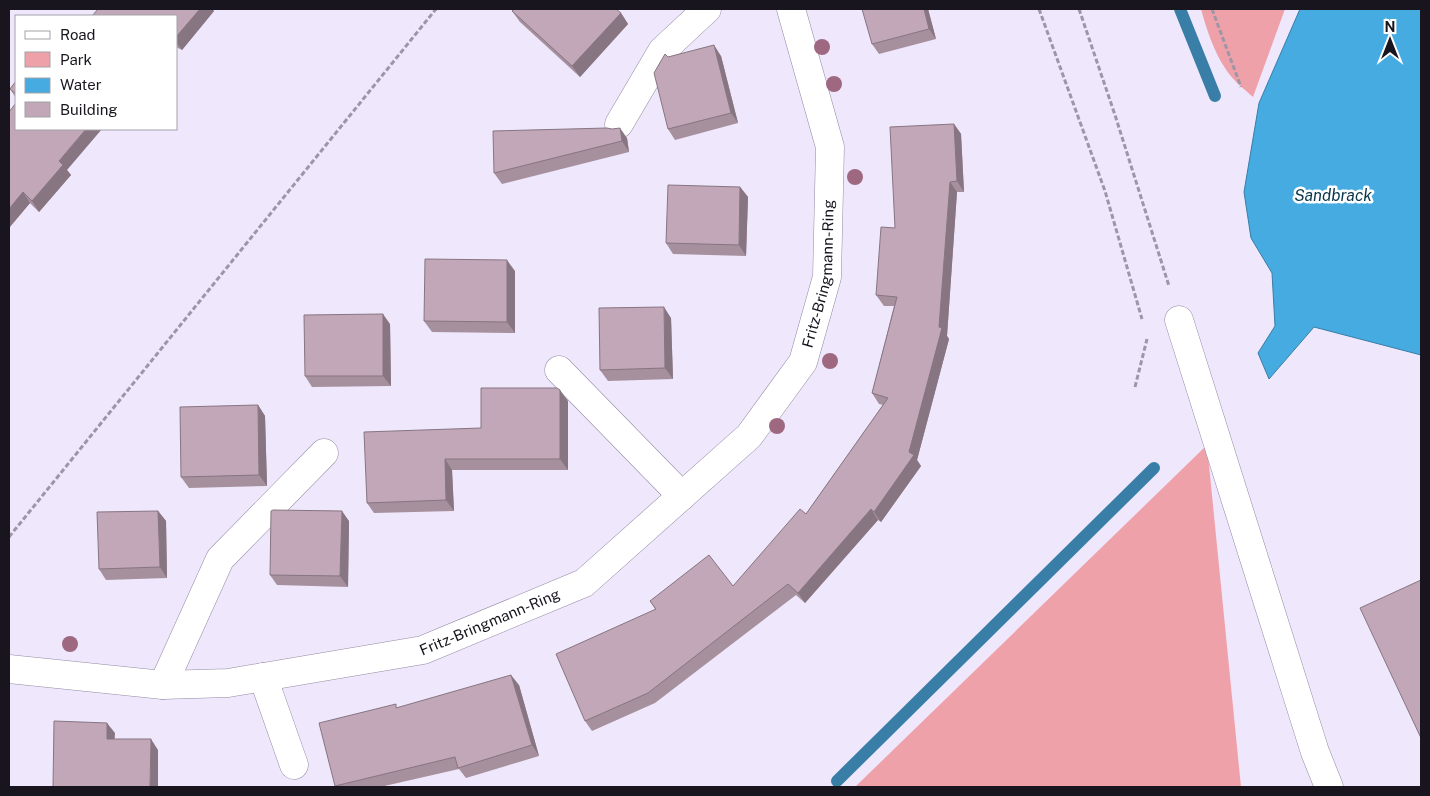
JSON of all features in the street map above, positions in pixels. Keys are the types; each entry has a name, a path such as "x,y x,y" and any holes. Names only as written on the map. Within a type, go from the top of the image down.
{"street":[{"path":"619,124 662,51 707,9"},
{"name":"Fritz-Bringmann-Ring","path":"9,670 162,686 228,684 423,650 584,583 749,436 804,362 827,277 830,147 790,9"},
{"path":"1179,320 1315,752 1329,787"},
{"path":"559,370 682,496"},
{"path":"162,686 220,559 324,453"},
{"path":"263,677 294,766"}],"path":[{"path":"9,537 436,9"},
{"path":"1039,9 1105,191 1142,319"},
{"path":"1079,9 1115,115 1179,320"},
{"path":"1212,9 1241,87"},
{"path":"1135,387 1148,337"}],"green space":[{"path":"1201,9 1285,9 1253,97 1234,80 1221,62 1211,40"},
{"path":"1207,445 1241,787 855,787"}],"water":[{"name":"Sandbrack","path":"1300,9 1421,9 1421,355 1314,327 1269,379 1258,353 1275,326 1272,273 1251,238 1244,192 1259,103"}],"building":[{"path":"98,9 200,9 178,35 178,15 93,15"},
{"path":"515,9 616,9 621,13 572,66 512,11"},
{"path":"862,9 924,9 929,29 872,44"},
{"path":"714,45 731,113 668,129 654,73 665,54 668,57"},
{"path":"15,82 15,93 10,89"},
{"path":"15,104 15,130 85,130 59,161 63,165 32,201 23,192 9,209 9,112"},
{"path":"954,124 957,181 950,182 939,327 942,328 909,452 914,455 874,512 871,509 798,593 788,584 648,693 585,721 556,654 656,609 650,601 709,555 733,586 800,509 806,514 888,398 872,393 897,297 876,295 881,227 895,228 890,127"},
{"path":"620,128 622,141 494,173 493,131"},
{"path":"668,185 740,187 739,245 666,243"},
{"path":"425,259 507,260 507,322 424,321"},
{"path":"664,307 665,368 600,370 599,308"},
{"path":"383,314 383,376 305,376 304,315"},
{"path":"481,388 557,388 560,390 560,459 445,459 446,500 367,503 364,432 481,428"},
{"path":"258,405 259,475 181,477 180,407"},
{"path":"158,511 160,567 99,569 97,512"},
{"path":"271,511 342,511 340,576 270,575"},
{"path":"1421,580 1421,738 1360,608"},
{"path":"511,675 532,745 458,768 455,757 335,786 319,723 396,704 396,708"},
{"path":"54,721 107,723 107,739 151,739 150,787 53,787"}],"waterway":[{"path":"1180,9 1215,96"},
{"path":"837,781 1154,468"}]}
